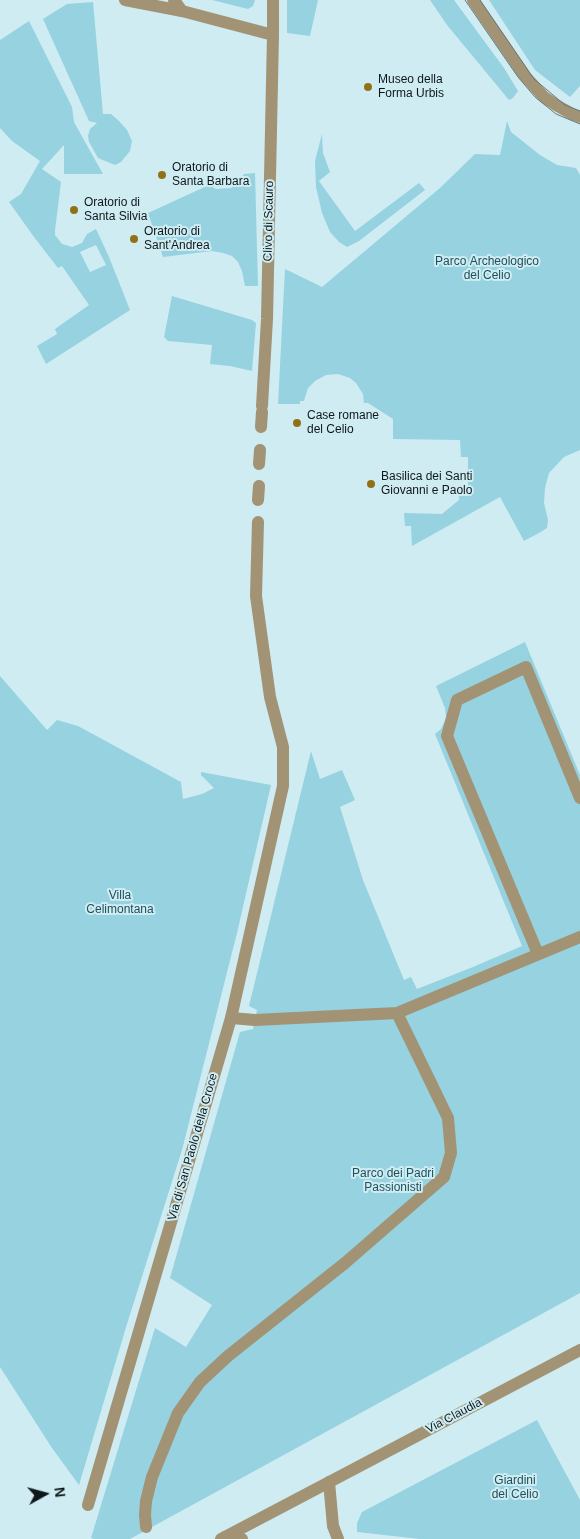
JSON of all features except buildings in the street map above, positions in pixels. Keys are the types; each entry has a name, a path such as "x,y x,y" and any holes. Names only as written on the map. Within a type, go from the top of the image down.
{"street":[{"path":"125,0 182,11 273,35"},
{"path":"174,0 182,11"},
{"name":"Clivo di Scauro","path":"273,0 267,319 260,447 256,596 270,697 283,746 283,786"},
{"path":"473,0 525,76 544,97 580,117"},
{"path":"538,954 447,736 457,700 526,667 580,798"},
{"name":"Via di San Paolo della Croce","path":"88,1505 231,1018 283,786"},
{"path":"231,1018 255,1020 397,1012 580,937"},
{"path":"146,1528 146,1501 152,1477 178,1413 200,1382 228,1356 345,1263 444,1177 451,1153 448,1118 397,1012"},
{"name":"Via Claudia","path":"223,1538 580,1350"},
{"path":"329,1482 333,1526 338,1539"},
{"path":"223,1538 242,1539"}],"green space":[{"path":"212,0 255,0 253,6 248,9"},
{"path":"287,0 318,0 310,36 287,33"},
{"path":"430,0 454,0 504,68 518,91 513,98 509,100 447,25"},
{"path":"489,0 580,0 580,86 570,97 535,70"},
{"path":"93,2 103,114 111,114 119,121 127,130 132,141 130,151 121,162 115,165 98,158 89,142 90,129 97,123 89,121 43,19 67,4"},
{"path":"29,21 72,107 74,122 103,174 64,174 64,145 42,169 61,182 55,235 62,244 72,247 82,243 87,234 96,229 130,310 46,364 37,346 57,334 55,329 89,305 62,266 58,268 9,202 21,194 40,161 12,141 0,128 0,40","holes":["96,245 106,265 90,272 80,252"]},
{"name":"Parco Archeologico del Celio","path":"507,121 511,132 540,155 557,165 576,168 580,175 580,450 564,457 549,473 544,503 548,520 547,528 539,533 524,541 500,497 412,546 411,526 405,526 404,513 442,514 459,500 459,496 468,496 468,457 461,457 460,440 393,439 393,419 368,403 364,403 363,394 356,383 350,378 338,374 326,375 315,381 308,388 304,401 300,401 300,404 278,404 285,269 322,287 440,188 475,154 500,155"},
{"path":"322,134 323,153 330,172 319,181 355,231 419,183 425,190 359,241 347,247 339,242 330,232 322,213 316,187 315,161"},
{"path":"255,173 258,286 245,286 238,262 232,256 223,253 212,251 163,257 148,213 209,185 216,189 231,188 244,174"},
{"path":"172,296 252,320 256,323 252,371 210,364 212,345 168,341 164,337"},
{"name":"Parco dei Padri Passionisti","path":"525,642 580,775 580,1293 130,1539 91,1538 155,1328 186,1347 212,1305 170,1278 240,1032 253,1029 257,1010 249,1006 311,751 320,779 342,770 355,800 340,807 363,880 404,980 411,977 417,989 522,946 435,734 441,729 446,718 445,708 436,686"},
{"name":"Villa Celimontana","path":"0,676 47,730 57,720 78,726 181,782 183,799 202,794 214,788 201,775 201,772 271,785 237,933 182,1150 79,1485 52,1448 0,1367"},
{"name":"Giardini del Celio","path":"537,1420 580,1500 580,1539 420,1539 357,1532 357,1523 362,1512"}],"tram line":[{"path":"465,0 518,77 535,97 556,114 580,124"},
{"path":"480,0 534,79 565,105 580,111"}],"place":[{"name":"Museo della Forma Urbis","path":"368,87"},
{"name":"Oratorio di Santa Barbara","path":"162,175"},
{"name":"Oratorio di Santa Silvia","path":"74,210"},
{"name":"Oratorio di Sant'Andrea","path":"134,239"},
{"name":"Case romane del Celio","path":"297,423"},
{"name":"Basilica dei Santi Giovanni e Paolo","path":"371,484"}]}
